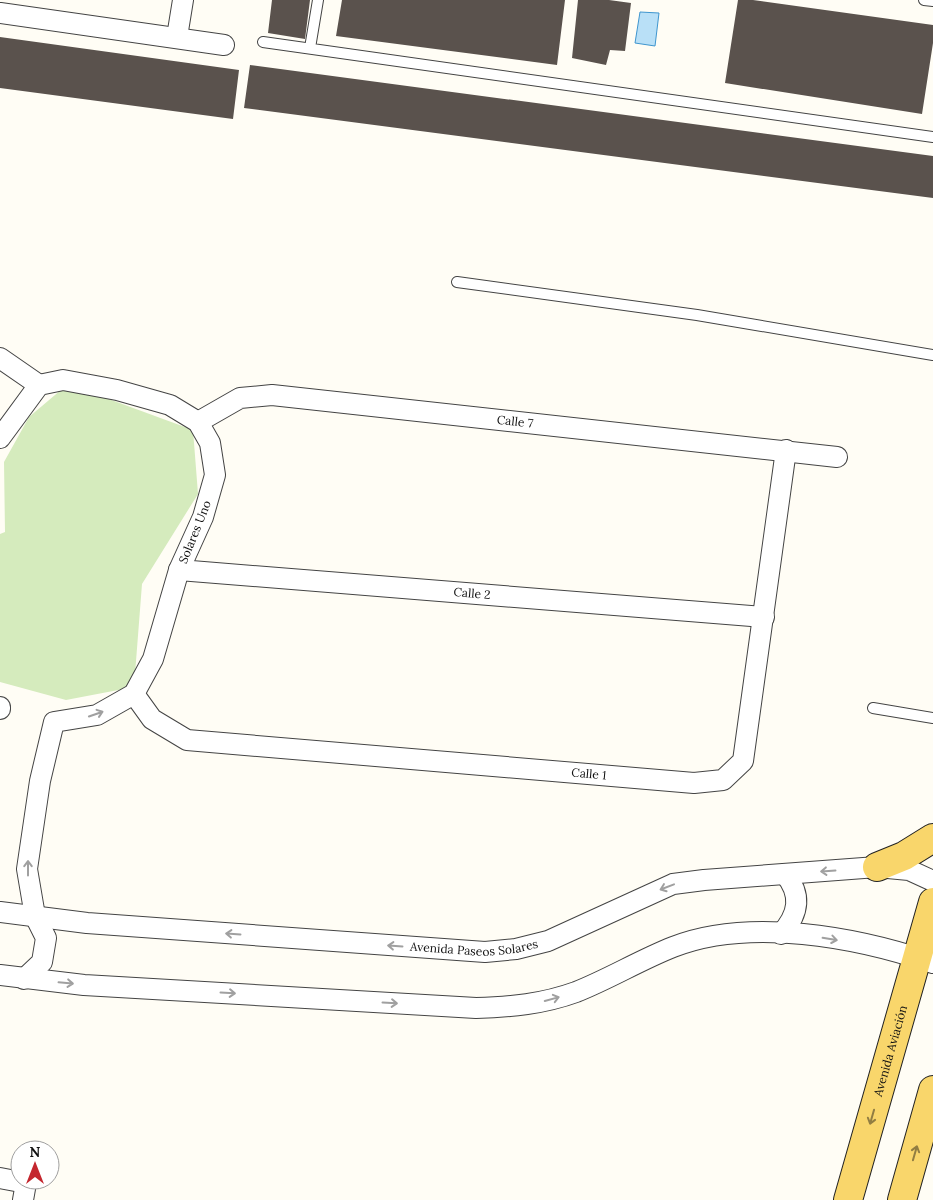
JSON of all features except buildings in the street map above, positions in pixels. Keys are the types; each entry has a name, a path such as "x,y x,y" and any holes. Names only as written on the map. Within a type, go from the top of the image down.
{"main road":[{"path":"876,867 904,856 933,838"},
{"name":"Avenida Aviación","path":"848,1200 924,960 933,902"},
{"path":"902,1200 933,1090"}],"street":[{"path":"177,37 183,0"},
{"path":"0,14 224,45"},
{"path":"0,358 39,386 0,438"},
{"name":"Solares Uno","path":"39,386 63,380 117,390 170,405 198,422 210,443 215,475 203,517 180,570 153,659 134,694"},
{"name":"Calle 7","path":"198,422 240,398 272,395 838,457"},
{"name":"Calle 1","path":"134,694 152,720 187,740 684,782 722,780 743,761 786,450"},
{"name":"Calle 2","path":"180,570 764,617"},
{"path":"24,979 42,962 46,938 35,916 27,869 40,781 54,722 97,715 134,694"},
{"name":"Avenida Paseos Solares","path":"0,912 87,923 485,952 516,949 548,941 673,884 876,867 909,870 933,881"},
{"path":"781,934 791,923 797,911 798,898 794,884 785,874"},
{"path":"0,975 24,979 466,1008 509,1007 534,1004 578,991 673,947 706,937 745,932 781,934 863,944 924,960"},
{"path":"0,1178 26,1183 23,1200"}],"lane":[{"path":"310,48 318,0"},
{"path":"924,0 933,1"},
{"path":"263,42 933,137"},
{"path":"457,282 697,315 933,355"},
{"path":"873,708 933,718"}],"green space":[{"path":"68,384 193,430 198,494 142,584 134,687 66,700 0,682 0,534 5,532 4,462 29,417"}],"water":[{"path":"640,12 659,13 655,46 635,43"}]}
